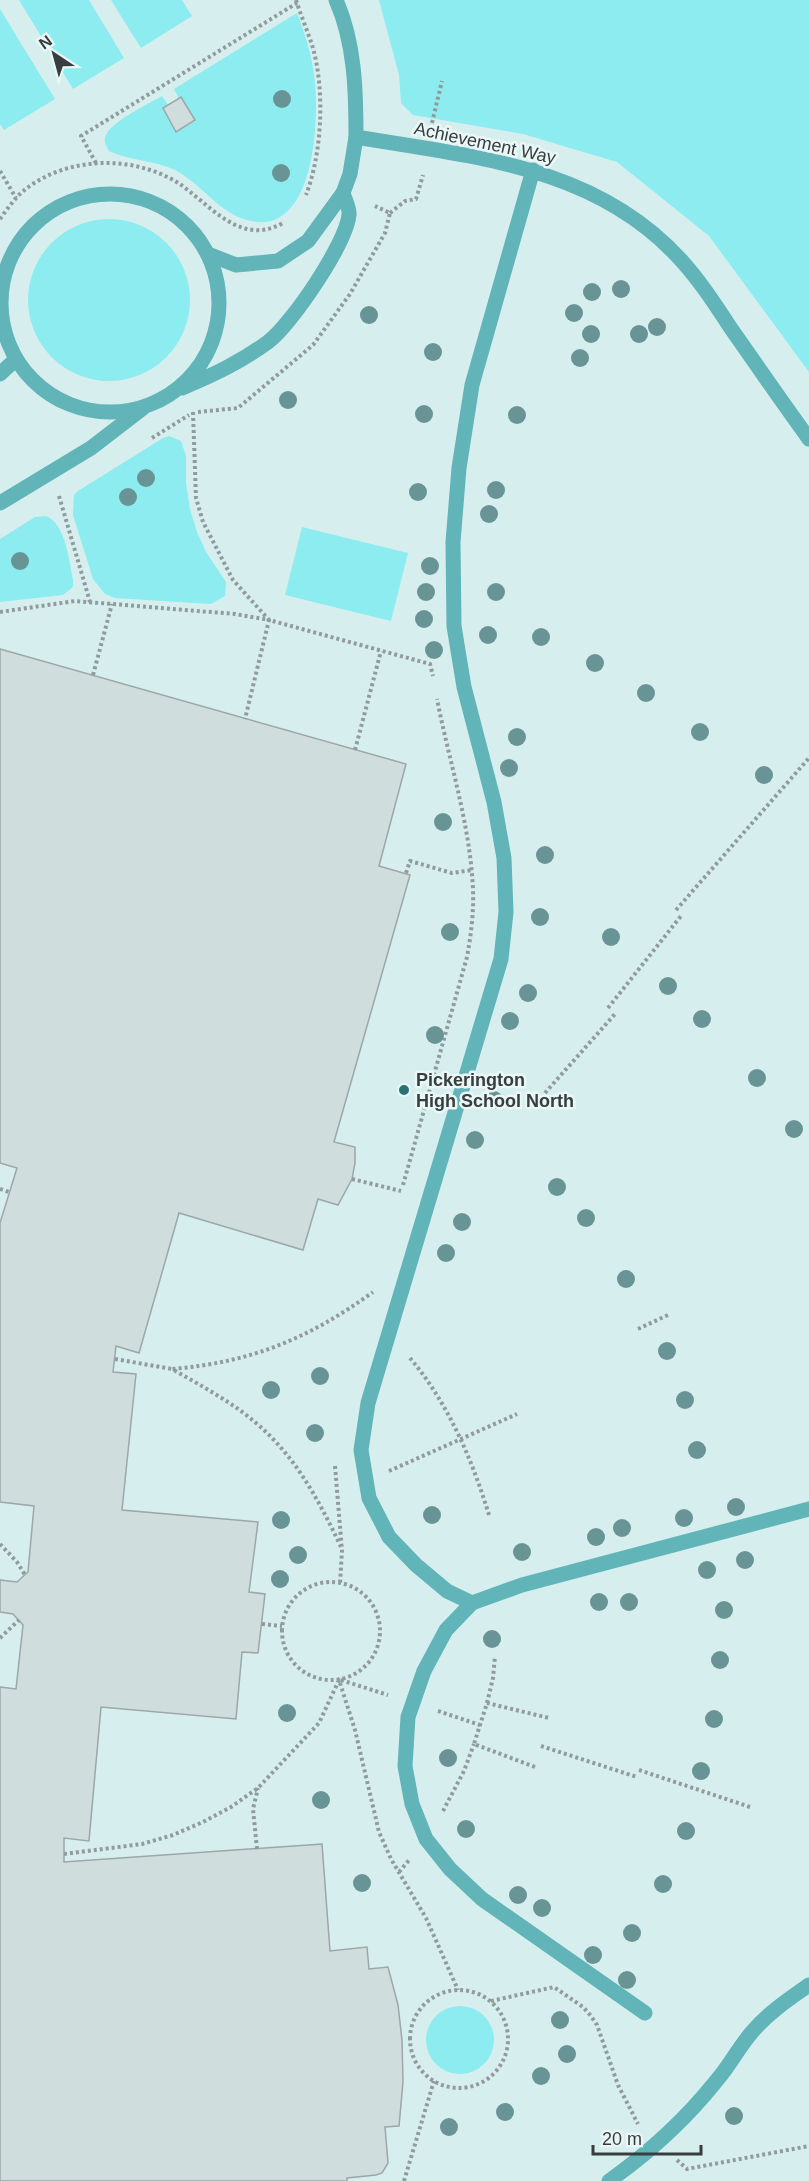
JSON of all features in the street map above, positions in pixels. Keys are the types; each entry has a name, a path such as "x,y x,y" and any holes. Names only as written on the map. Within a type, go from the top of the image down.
{"street":[{"path":"208,254 236,265 278,261 308,241 343,193 350,174 356,137 356,94 351,50 336,0"},
{"name":"Achievement Way","path":"356,137 490,160 533,170 591,192 621,209 652,232 682,261 809,439"},
{"path":"472,1604 447,1591 416,1565 389,1537 369,1498 361,1450 368,1402 501,959 506,912 504,858 494,802 464,687 454,626 453,542 459,468 472,385 533,170"},
{"path":"0,503 91,448 142,408 175,391 226,370 269,341 296,310 340,243 350,214 343,193"},
{"path":"142,408 106,413 70,405 39,387 15,360 2,326 1,289 11,254 32,225 62,204 96,194 132,195 165,207 194,230 212,261 220,296 216,332 200,365 175,391"},
{"path":"0,374 15,360"},
{"path":"645,2013 482,1899 450,1869 426,1839 412,1804 405,1766 408,1717 424,1671 446,1630 472,1604 522,1585 809,1509"},
{"path":"609,2181 669,2134 717,2080 753,2031 778,2006 809,1985"}],"path":[{"path":"96,163 81,136 296,2 313,50 320,109 314,167 305,198"},
{"path":"435,109 442,81"},
{"path":"0,219 27,188 70,167 96,163 150,169 176,182 220,218 234,225 264,230 286,221"},
{"path":"0,171 16,198"},
{"path":"193,412 196,498 203,522 233,580 269,620"},
{"path":"58,495 90,602"},
{"path":"0,612 90,602 235,614 269,620 430,663 434,684"},
{"path":"93,675 112,604"},
{"path":"245,718 269,620"},
{"path":"356,750 381,651"},
{"path":"398,1202 467,957 472,924 472,870 464,821 436,694"},
{"path":"676,910 809,758"},
{"path":"406,873 410,861 452,873 472,870"},
{"path":"609,1008 681,916"},
{"path":"546,1093 615,1014"},
{"path":"352,1179 401,1191"},
{"path":"0,1189 9,1192"},
{"path":"115,1359 172,1369 209,1366 266,1351 321,1325 373,1292 367,1311 428,1381 460,1439 489,1515"},
{"path":"638,1329 670,1314"},
{"path":"172,1369 220,1397 251,1419 273,1439 297,1469 315,1497 342,1551"},
{"path":"383,1474 517,1414"},
{"path":"335,1459 342,1551 340,1583"},
{"path":"0,1544 26,1575"},
{"path":"64,1854 142,1844 173,1835 203,1822 258,1788 319,1722 339,1680 357,1673 377,1650 380,1635 379,1619 373,1605 363,1593 340,1583 319,1584 304,1590 292,1601 284,1616 282,1633 285,1650 294,1664 307,1675 324,1680 339,1680 480,1725"},
{"path":"0,1638 19,1620"},
{"path":"262,1624 282,1626"},
{"path":"495,1656 493,1678 474,1744 535,1767"},
{"path":"339,1680 355,1730 379,1832 391,1859 426,1918 458,1990"},
{"path":"487,1703 549,1718"},
{"path":"541,1746 637,1777"},
{"path":"639,1770 750,1807"},
{"path":"257,1849 253,1809 258,1788"},
{"path":"491,2001 554,1987 583,2007 597,2025 609,2061 639,2126 656,2145 687,2169 809,2146"},
{"path":"458,1990 477,1993 491,2001 502,2013 508,2029 508,2045 503,2061 493,2074 472,2085 449,2087 434,2081 422,2071 414,2057 411,2042 412,2026 419,2012 429,2000 444,1992 458,1990"},
{"path":"404,2181 434,2081"}],"shaded area":[{"name":"Pickerington High School North","path":"0,0 809,0 809,2181 0,2181"},
{"path":"19,0 89,0 124,58 73,89"},
{"path":"111,0 182,0 192,16 141,48"},
{"path":"379,0 809,0 809,372 709,236 617,162 523,134 413,115 401,103 399,75"},
{"path":"0,9 55,99 4,130 0,124"},
{"path":"297,13 313,66 316,116 309,168 301,191 289,210 273,220 251,221 240,218 220,206 175,170 109,151 105,143 107,132 129,114 162,96 168,105 163,109 176,132 195,121 182,97 179,99 174,89"},
{"path":"109,219 140,225 166,243 184,269 190,300 184,331 166,357 140,375 109,381 78,375 52,357 34,331 28,300 34,269 52,243 78,225"},
{"path":"169,436 181,441 186,456 186,483 190,509 197,532 206,552 226,582 225,596 211,604 115,598 105,594 93,579 73,515 74,495 78,491"},
{"path":"46,516 53,520 62,535 68,554 73,587 63,595 0,602 0,539 35,517"},
{"path":"302,527 408,553 391,621 285,595"},
{"path":"460,2006 473,2009 484,2016 491,2027 494,2040 491,2053 484,2064 473,2071 460,2074 447,2071 436,2064 429,2053 426,2040 429,2027 436,2016 447,2009"}],"building":[{"path":"181,97 195,120 176,132 163,108"},
{"path":"0,649 406,764 379,866 410,875 334,1142 355,1147 352,1179 338,1205 318,1199 303,1250 179,1213 139,1353 116,1346 113,1372 136,1374 122,1510 258,1522 249,1592 265,1594 258,1653 242,1652 236,1719 101,1707 89,1841 64,1838 64,1862 322,1844 330,1951 367,1947 369,1969 388,1967 398,2005 403,2082 399,2126 385,2127 388,2163 382,2173 376,2175 347,2178 347,2181 0,2181 0,1687 16,1689 23,1625 13,1614 0,1612 0,1580 17,1582 28,1572 34,1506 0,1502 0,1223 17,1168 0,1163"}],"place":[{"name":"Pickerington High School North","path":"404,1090"}]}
